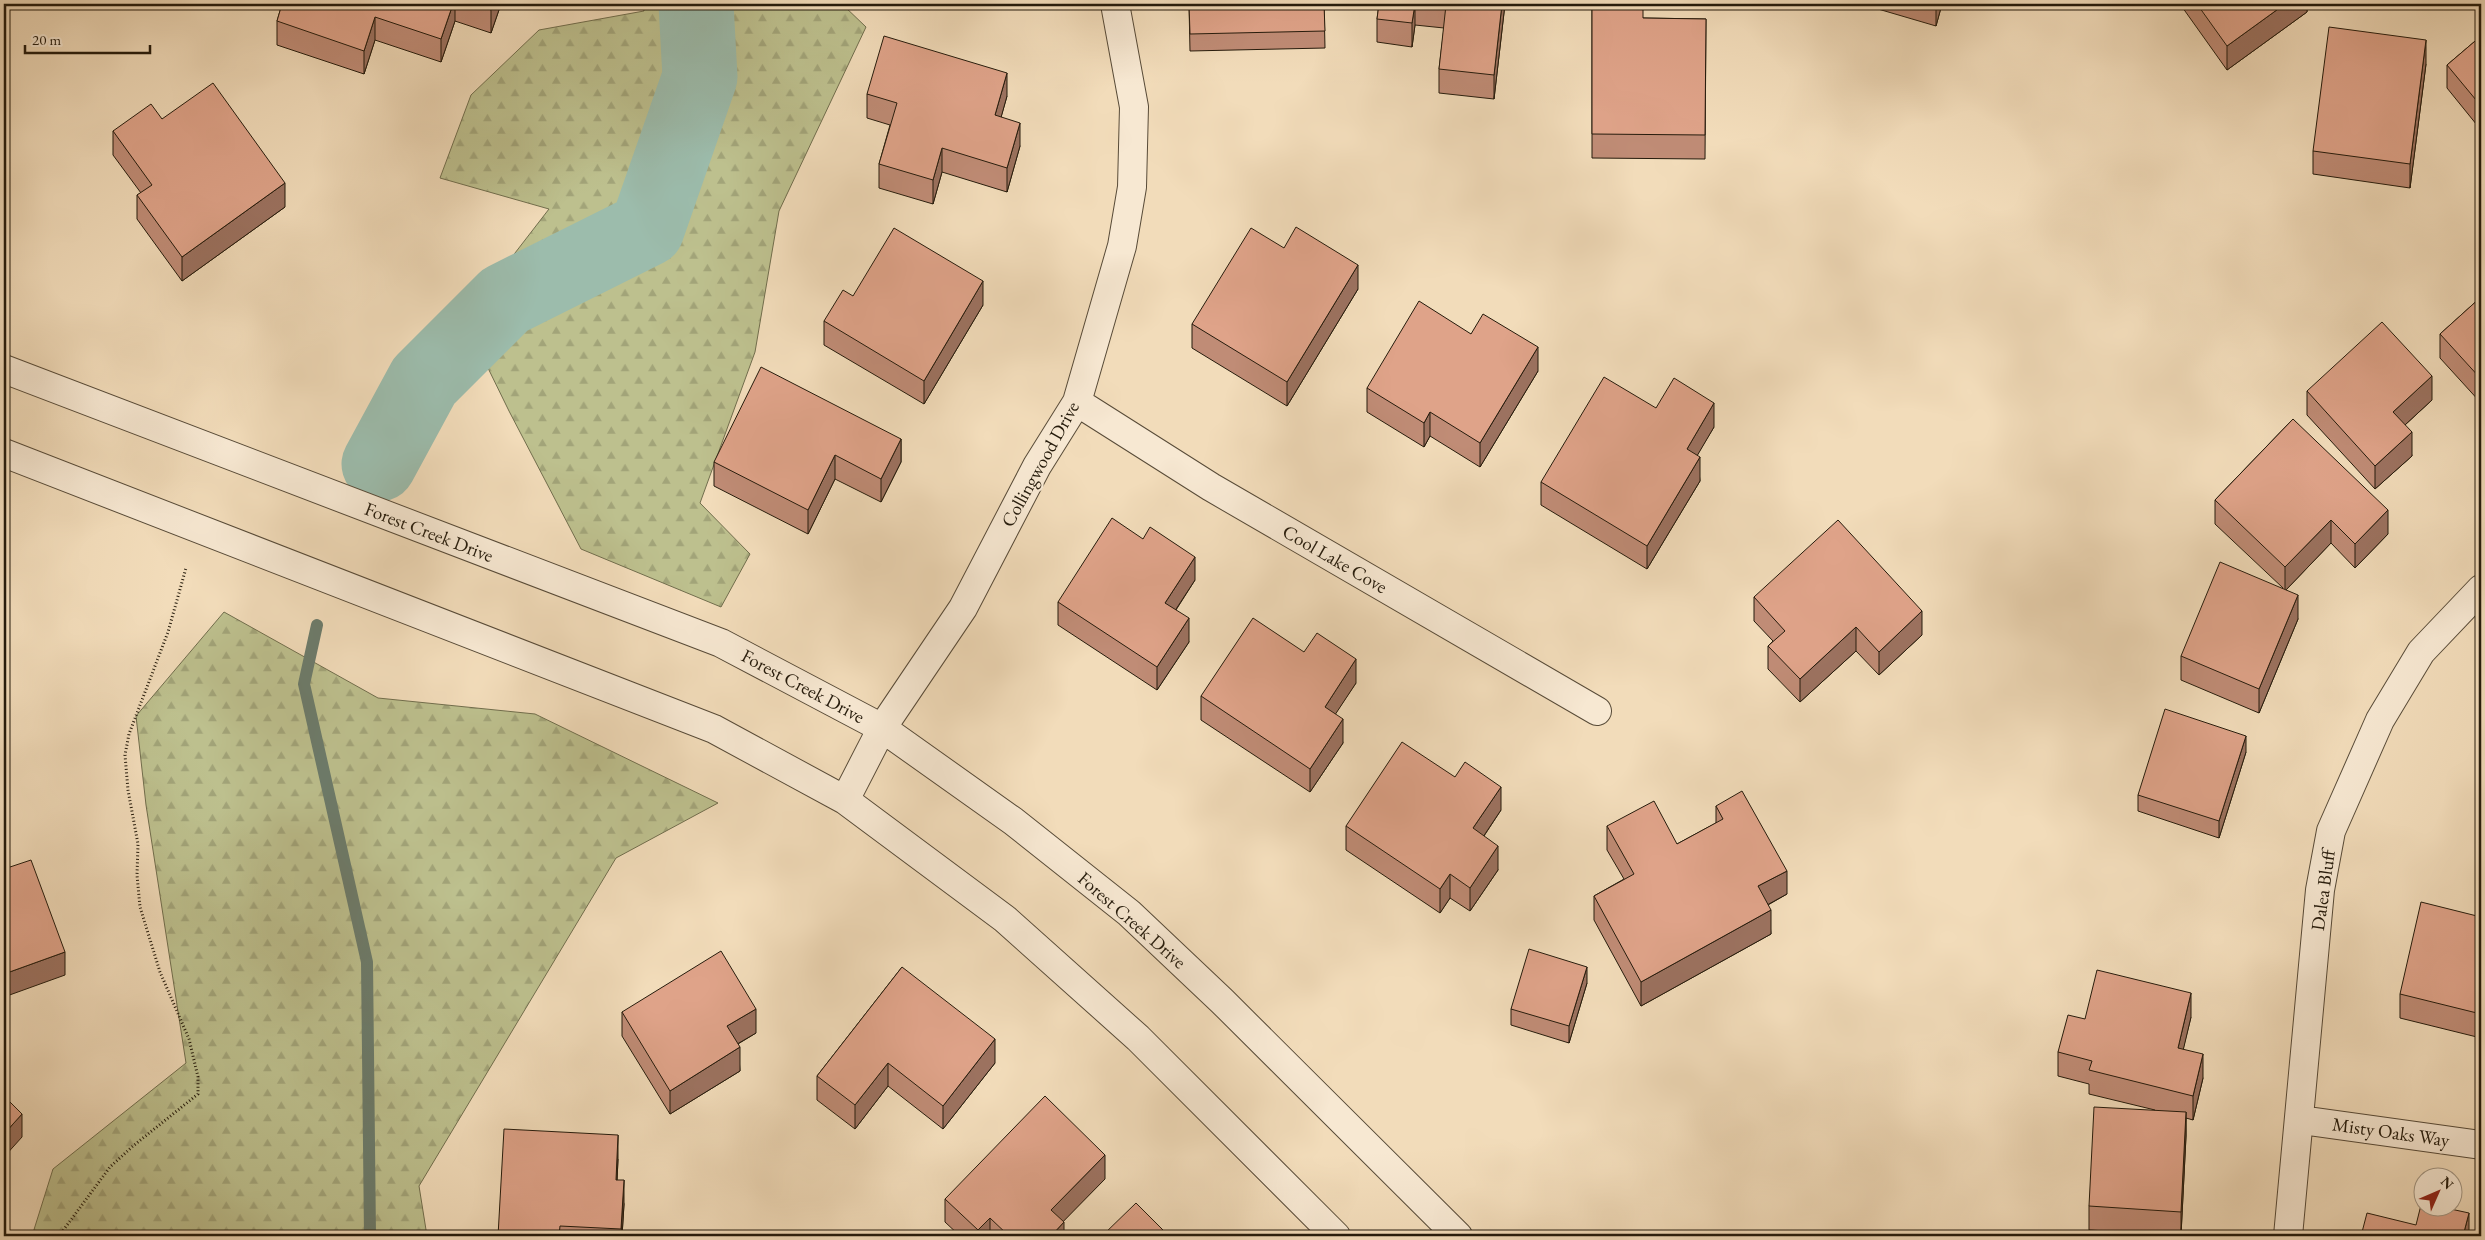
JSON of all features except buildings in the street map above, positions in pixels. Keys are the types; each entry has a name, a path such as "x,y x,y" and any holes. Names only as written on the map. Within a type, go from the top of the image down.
{"street":[{"name":"Collingwood Drive","path":"845,800 882,728 963,608 1037,466 1077,402 1122,246 1132,187 1134,107 1115,4"},
{"name":"Forest Creek Drive","path":"4,369 721,643 882,728 1013,821 1129,913 1222,1001 1443,1231"},
{"name":"Cool Lake Cove","path":"1077,402 1211,487 1597,711"},
{"path":"4,453 714,729 845,800 1012,926 1138,1038 1336,1236"},
{"name":"Dalea Bluff","path":"2288,1236 2320,890 2331,831 2380,720 2422,652 2481,589"},
{"name":"Misty Oaks Way","path":"2300,1120 2481,1145"}],"path":[{"path":"59,1236 110,1167 198,1094 198,1077 190,1039 160,972 140,907 137,875 138,844 128,790 125,755 129,734 168,632 186,568"}],"green space":[{"path":"643,4 842,4 866,27 779,211 755,352 700,503 750,554 721,607 581,549 509,411 464,319 549,209 440,178 471,95 539,30 644,11"},
{"path":"224,612 378,698 535,714 718,803 616,858 419,1186 427,1236 32,1236 53,1169 186,1063 146,805 136,716"}],"waterway":[{"path":"379,464 424,381 505,300 647,229 700,77 696,4"},
{"path":"317,625 304,684 367,962 370,1236"}]}
